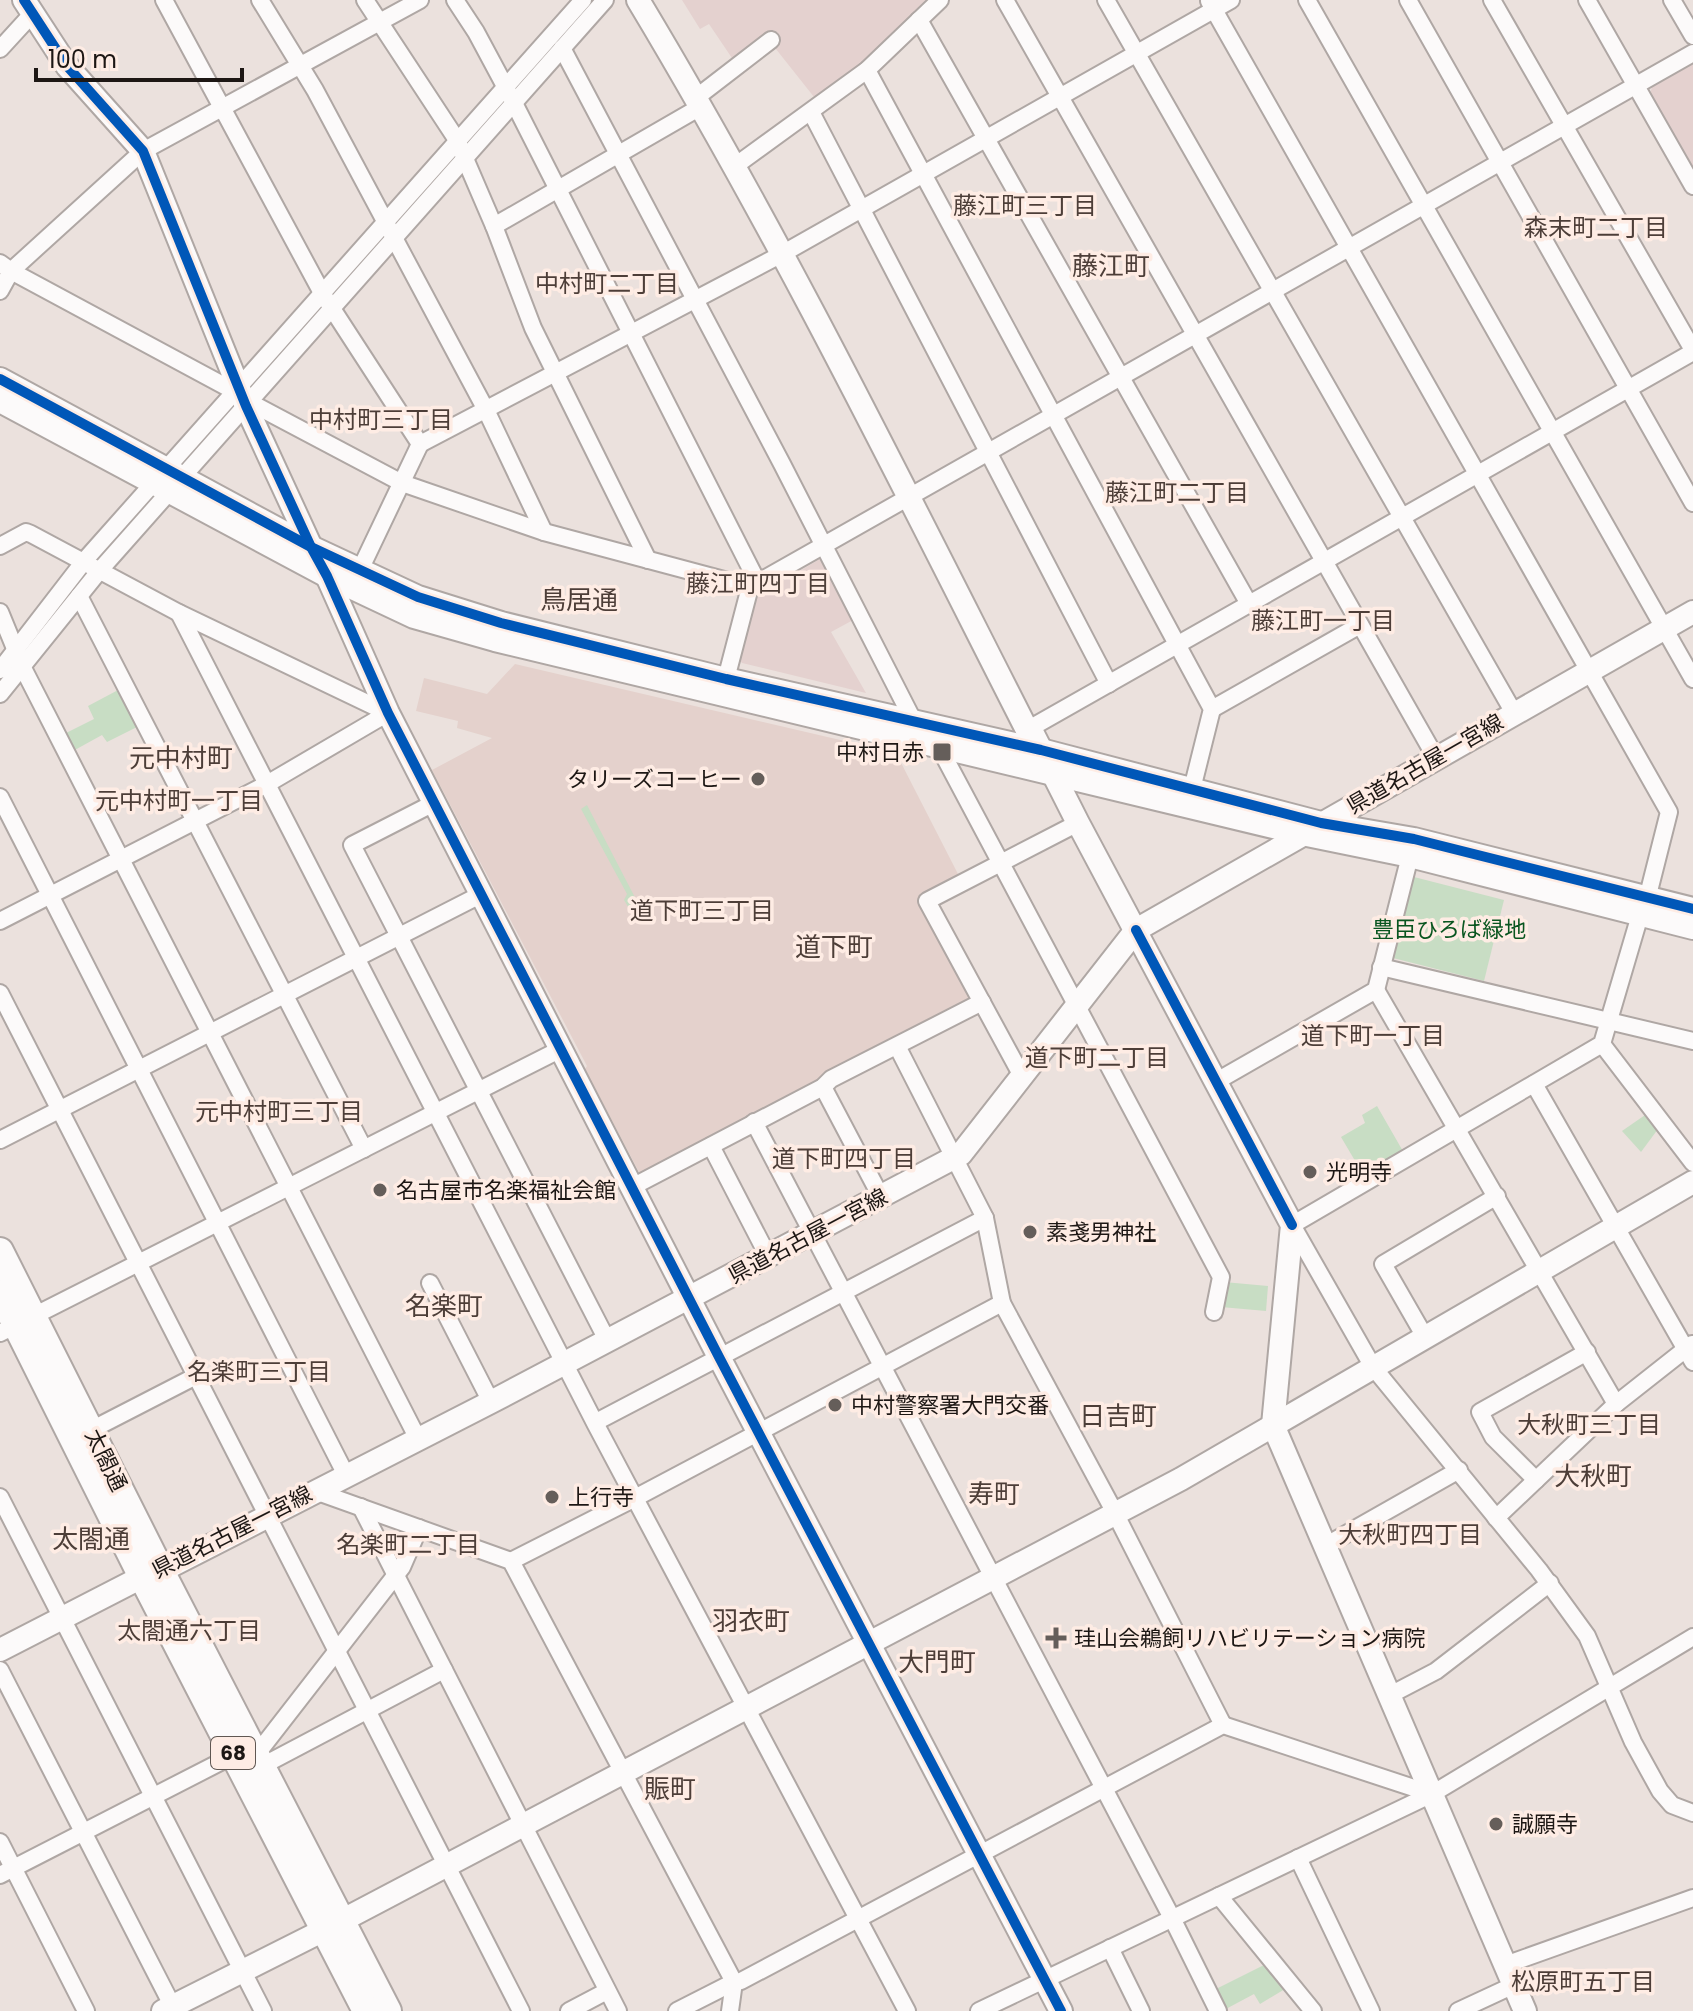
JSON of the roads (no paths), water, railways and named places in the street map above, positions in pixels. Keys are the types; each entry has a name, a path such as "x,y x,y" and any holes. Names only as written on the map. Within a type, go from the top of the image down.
{"main road":[{"name":"太閤通","path":"0,1251 16,1325 91,1430 152,1574"},
{"name":"太閤通","path":"0,1293 251,1759 333,1925 366,2011"},
{"name":"太閤通","path":"333,1925 388,2011"}],"street":[{"path":"164,0 322,293 420,444"},
{"path":"260,0 301,66 486,410 544,532"},
{"path":"365,0 457,140 533,328 648,560"},
{"path":"0,291 6,267 143,151 420,0"},
{"path":"455,0 505,85 632,333 754,585 726,679"},
{"path":"0,694 168,480 242,396 322,293 583,0"},
{"path":"242,396 331,308 605,0"},
{"path":"638,0 735,166 1027,730 1033,734 1292,1225 1373,1367 1550,1583 1587,1636 1607,1688 1660,1791 1672,1805 1693,1813"},
{"path":"735,166 867,70 940,0"},
{"path":"1005,0 1436,758"},
{"path":"1106,0 1514,713"},
{"path":"359,572 420,444 782,254 1137,54 1211,5 1231,0"},
{"path":"1307,0 1693,679"},
{"path":"1408,0 1693,503"},
{"path":"1027,730 1693,351 1492,0"},
{"path":"1587,0 1693,186"},
{"path":"1672,0 1693,36"},
{"path":"1211,5 1669,812 1602,1044 1292,1225"},
{"path":"0,49 29,7 67,66 143,151 242,396 388,713 719,1357 1061,2011"},
{"path":"919,20 1249,604"},
{"path":"494,226 619,154 700,102 771,40"},
{"path":"562,48 914,722"},
{"path":"6,267 402,483 544,532 754,585 1693,53"},
{"path":"867,70 1212,709 1192,789"},
{"path":"811,112 1109,684"},
{"path":"0,379 327,576 414,617 495,640 1052,773 1311,829 1410,856 1644,907 1693,909"},
{"path":"0,401 359,572 418,597 501,623 726,679 1041,750 1192,789 1311,829 1414,839 1644,907 1693,928"},
{"path":"0,670 85,560 168,480"},
{"path":"0,546 26,532 85,560 179,613 388,713"},
{"path":"79,596 364,1149"},
{"path":"0,612 23,668 418,1439"},
{"name":"県道名古屋一宮線","path":"0,1650 491,1402 961,1154 1136,930 1693,612"},
{"path":"179,613 635,1498 907,2011"},
{"path":"1212,709 1360,625"},
{"path":"0,921 267,784 388,713"},
{"path":"938,745 1221,1277 1214,1312"},
{"path":"0,797 346,1475"},
{"path":"434,803 352,845 607,1340"},
{"path":"1023,1078 927,901 1078,823"},
{"path":"1410,856 1376,990 1616,1404"},
{"path":"0,1140 480,895"},
{"path":"1381,967 1693,1041"},
{"path":"1217,1081 1376,990"},
{"path":"0,993 521,2011"},
{"path":"632,1187 823,1087 831,1079 982,1002"},
{"path":"1602,1044 1693,1163"},
{"path":"897,1046 985,1218 1002,1303 1115,1513 1223,1725 1432,1794"},
{"path":"16,1325 561,1049"},
{"path":"1496,1518 1616,1404 1690,1351 1534,1084"},
{"path":"823,1087 881,1197"},
{"path":"754,1122 1218,2011"},
{"path":"711,1146 768,1256"},
{"path":"0,1670 170,2009 1115,1513 1693,1182"},
{"path":"1425,1337 1383,1264 1497,1196"},
{"path":"596,1422 985,1218"},
{"path":"1292,1225 1273,1425 1525,2011"},
{"path":"430,1283 491,1402"},
{"path":"511,1561 1002,1303"},
{"path":"1536,1480 1493,1437 1480,1412 1587,1352"},
{"path":"91,1430 196,1376"},
{"path":"1325,1546 1459,1470"},
{"path":"315,1491 511,1561 734,1982 730,2011"},
{"path":"0,1497 263,2011"},
{"path":"361,1507 618,2011"},
{"path":"251,1759 396,1576 419,1528"},
{"path":"1390,1695 1436,1671 1550,1583"},
{"path":"982,2010 1432,1794 1693,1637"},
{"path":"7,1871 152,1797 369,1710 444,1670"},
{"path":"677,2011 741,1981 1223,1725"},
{"path":"0,1842 7,1871 86,2011"},
{"path":"1298,1858 1371,2011"},
{"path":"1219,1896 1313,2011"},
{"path":"1458,2011 1510,1975 1693,1898"},
{"path":"1110,1948 1141,2011"},
{"path":"569,2011 607,1991"}],"place":[{"name":"中村日赤","path":"942,752"},
{"name":"タリーズコーヒー","path":"758,779"},
{"name":"光明寺","path":"1310,1172"},
{"name":"名古屋市名楽福祉会館","path":"380,1190"},
{"name":"素戔男神社","path":"1030,1232"},
{"name":"中村警察署大門交番","path":"835,1405"},
{"name":"上行寺","path":"552,1497"},
{"name":"珪山会鵜飼リハビリテーション病院","path":"1056,1638"},
{"name":"誠願寺","path":"1496,1824"}],"district":[{"name":"藤江町三丁目","path":"1025,205"},
{"name":"森末町二丁目","path":"1596,227"},
{"name":"藤江町","path":"1111,266"},
{"name":"中村町二丁目","path":"607,283"},
{"name":"中村町三丁目","path":"381,419"},
{"name":"藤江町二丁目","path":"1177,492"},
{"name":"藤江町四丁目","path":"758,583"},
{"name":"鳥居通","path":"579,600"},
{"name":"藤江町一丁目","path":"1323,620"},
{"name":"元中村町","path":"181,758"},
{"name":"元中村町一丁目","path":"179,800"},
{"name":"道下町三丁目","path":"702,910"},
{"name":"道下町","path":"834,947"},
{"name":"道下町一丁目","path":"1373,1035"},
{"name":"道下町二丁目","path":"1097,1057"},
{"name":"元中村町三丁目","path":"279,1111"},
{"name":"道下町四丁目","path":"844,1158"},
{"name":"名楽町","path":"444,1306"},
{"name":"名楽町三丁目","path":"259,1371"},
{"name":"日吉町","path":"1118,1416"},
{"name":"大秋町三丁目","path":"1589,1424"},
{"name":"大秋町","path":"1593,1476"},
{"name":"寿町","path":"994,1494"},
{"name":"大秋町四丁目","path":"1410,1534"},
{"name":"太閤通","path":"91,1539"},
{"name":"名楽町二丁目","path":"408,1544"},
{"name":"羽衣町","path":"751,1621"},
{"name":"太閤通六丁目","path":"189,1630"},
{"name":"大門町","path":"937,1662"},
{"name":"賑町","path":"670,1789"},
{"name":"松原町五丁目","path":"1583,1981"}],"park label":[{"name":"豊臣ひろば緑地","path":"1449,929"}]}
